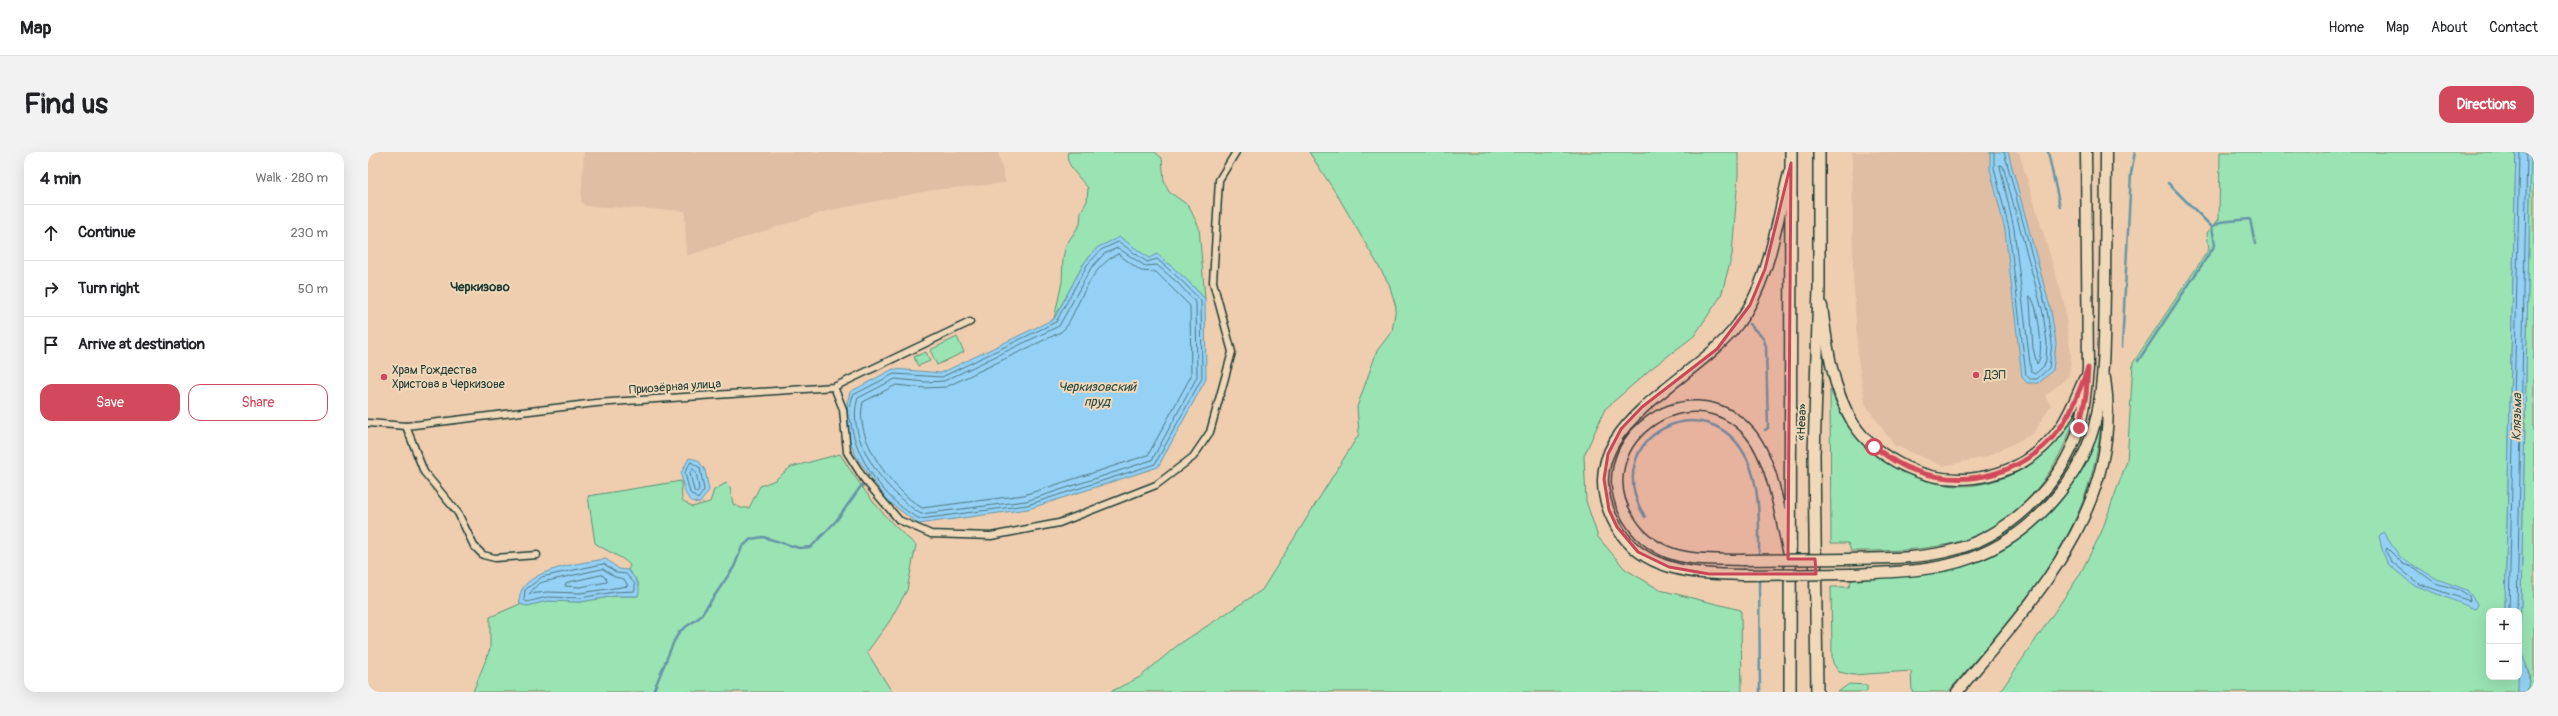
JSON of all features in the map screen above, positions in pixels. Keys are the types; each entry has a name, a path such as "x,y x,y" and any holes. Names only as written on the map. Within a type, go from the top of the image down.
{"highway":[{"name":"«Нева»","path":"1817,692 1814,455 1819,288 1819,152"},
{"name":"«Нева»","path":"1790,692 1788,554 1791,157"}],"main road":[{"path":"1788,554 1765,459 1745,429 1728,416 1703,407 1676,408 1652,418 1634,436 1621,459 1618,489 1627,517 1646,540 1672,554 1708,559 1742,560 1852,559 1926,556 1947,552 1985,538 2016,518 2038,498 2054,477 2071,447 2079,428 2086,395 2088,368 2086,152"},
{"path":"1791,157 1765,269 1759,288 1746,311 1716,349 1630,418 1614,441 1605,467 1605,495 1609,510 1617,527 1638,552 1669,567 1687,572 1742,575 1852,574 1929,569 1990,550 2024,528 2048,507 2064,487 2084,453 2097,415 2103,363 2106,152"},
{"path":"1819,288 1827,347 1841,398 1854,424 1874,447 1895,461 1921,473 1964,479 1984,478 2008,470 2027,459 2045,445 2060,428 2079,391 2088,368"},
{"path":"1957,692 2034,599 2057,568 2086,512 2104,458 2108,424 2108,399 2103,363"}],"street":[{"path":"834,387 843,409 848,452 864,479 900,520 931,534 991,536 1059,523 1156,485 1193,456 1210,432 1232,352 1213,282 1219,180 1236,152"},
{"name":"Приозёрная улица","path":"368,423 406,426 596,403 834,387 970,322"},
{"path":"406,426 424,472 458,513 474,546 483,554 495,558 537,555"}],"highlighted area":[{"path":"1791,163 1790,304 1788,559 1815,559 1816,574 1709,574 1669,567 1652,560 1638,552 1617,527 1609,510 1604,479 1608,454 1621,429 1642,407 1717,349 1750,305 1765,269"}],"shaded area":[{"path":"584,152 998,152 1006,183 933,190 827,211 686,256 685,211 585,206 581,202"},
{"path":"1852,152 2019,152 2064,302 2071,356 2069,376 2045,396 2051,405 2033,434 1986,457 1943,466 1894,445 1865,404 1858,359 1853,276"}],"green space":[{"path":"1068,152 1155,152 1162,158 1164,181 1169,192 1188,205 1199,227 1205,299 1185,278 1149,258 1098,247 1084,263 1054,319 1062,282 1063,258 1066,245 1080,224 1081,212 1087,201 1088,188 1068,161"},
{"path":"1309,152 1738,152 1738,176 1732,255 1721,296 1694,336 1652,368 1605,409 1584,456 1586,501 1598,537 1625,569 1660,590 1741,610 1742,692 1110,692 1140,677 1178,645 1262,590 1359,434 1357,407 1377,351 1392,331 1396,307 1389,284 1339,198"},
{"path":"2220,152 2516,152 2505,608 2486,608 2486,680 2519,680 2518,692 2000,692 2079,576 2101,533 2127,461 2133,363 2209,249 2207,233 2219,219"},
{"path":"2531,152 2534,152 2534,692 2527,692 2530,675 2522,656 2522,608 2521,608"},
{"path":"957,337 964,352 937,365 930,350"},
{"path":"926,352 930,361 918,366 914,357"},
{"path":"1830,389 1844,417 1863,441 1886,461 1912,476 1940,484 1969,486 1999,479 2028,464 2047,444 2079,403 2072,427 2050,471 2036,490 2019,508 2000,523 1978,534 1941,546 1903,550 1851,551 1848,543 1831,543"},
{"path":"2102,414 2096,457 2085,497 2069,532 2049,566 2027,598 1948,692 1912,692 1911,671 1853,675 1839,672 1833,663 1832,656 1831,587 1849,587 1852,579 1927,571 1972,563 1988,558 2019,540 2060,502 2070,488 2086,459"},
{"path":"840,454 874,503 904,535 916,545 907,590 889,622 867,652 892,692 473,692 490,649 490,617 520,604 527,606 547,601 580,602 615,596 638,596 638,582 628,570 630,565 595,543 588,496 681,481 682,500 692,507 710,502 714,490 726,483 730,487 733,504 741,508 749,508 760,486 775,480 791,467"},
{"path":"1849,684 1867,685 1867,692 1838,692"}],"water":[{"path":"1990,152 2008,152 2051,311 2056,343 2053,370 2039,383 2027,383 2022,377 2005,230 1990,169"},
{"name":"Клязьма","path":"2516,152 2531,152 2521,608 2505,608"},
{"name":"Черкизовский пруд","path":"1120,237 1149,258 1157,254 1185,278 1205,299 1206,379 1158,467 1028,509 918,524 887,500 857,458 849,439 847,403 850,392 893,369 941,373 1054,319 1084,263 1098,247"},
{"path":"689,458 698,460 705,470 709,490 700,503 687,497 684,488 681,473"},
{"path":"2383,532 2400,557 2437,579 2467,590 2478,605 2475,609 2412,584 2388,564 2383,553 2379,536"},
{"path":"606,559 619,569 628,570 638,585 638,596 615,596 580,602 547,601 527,606 520,604 521,592 527,583 538,576 551,570 566,566"},
{"path":"2522,654 2528,671 2528,683 2527,692 2518,692 2518,680 2522,680"}],"waterway":[{"path":"2048,152 2060,207"},
{"path":"2122,347 2131,173 2135,152"},
{"path":"2138,361 2215,245 2212,227 2168,183"},
{"path":"2212,227 2220,222 2250,219 2255,244"},
{"path":"1749,324 1763,338 1766,346 1768,428 1765,430"},
{"path":"1645,517 1634,488 1635,463 1646,443 1663,428 1685,422 1708,423 1730,436 1747,459 1752,470 1758,507 1759,558"},
{"path":"653,692 674,641 680,631 700,617 734,567 742,547 751,539 763,537 799,548 811,547 836,521 869,475"},
{"path":"1759,577 1760,692"}],"place":[{"name":"ДЭП","path":"1976,375"},
{"name":"Храм Рождества Христова в Черкизове","path":"384,377"}],"district":[{"name":"Черкизово","path":"480,287"}],"route":[{"path":"1874,447 1895,461 1914,471 1934,476 1964,479 1984,478 2008,470 2027,459 2045,445 2060,428 2079,391 2088,368 2086,395 2079,428"}]}
